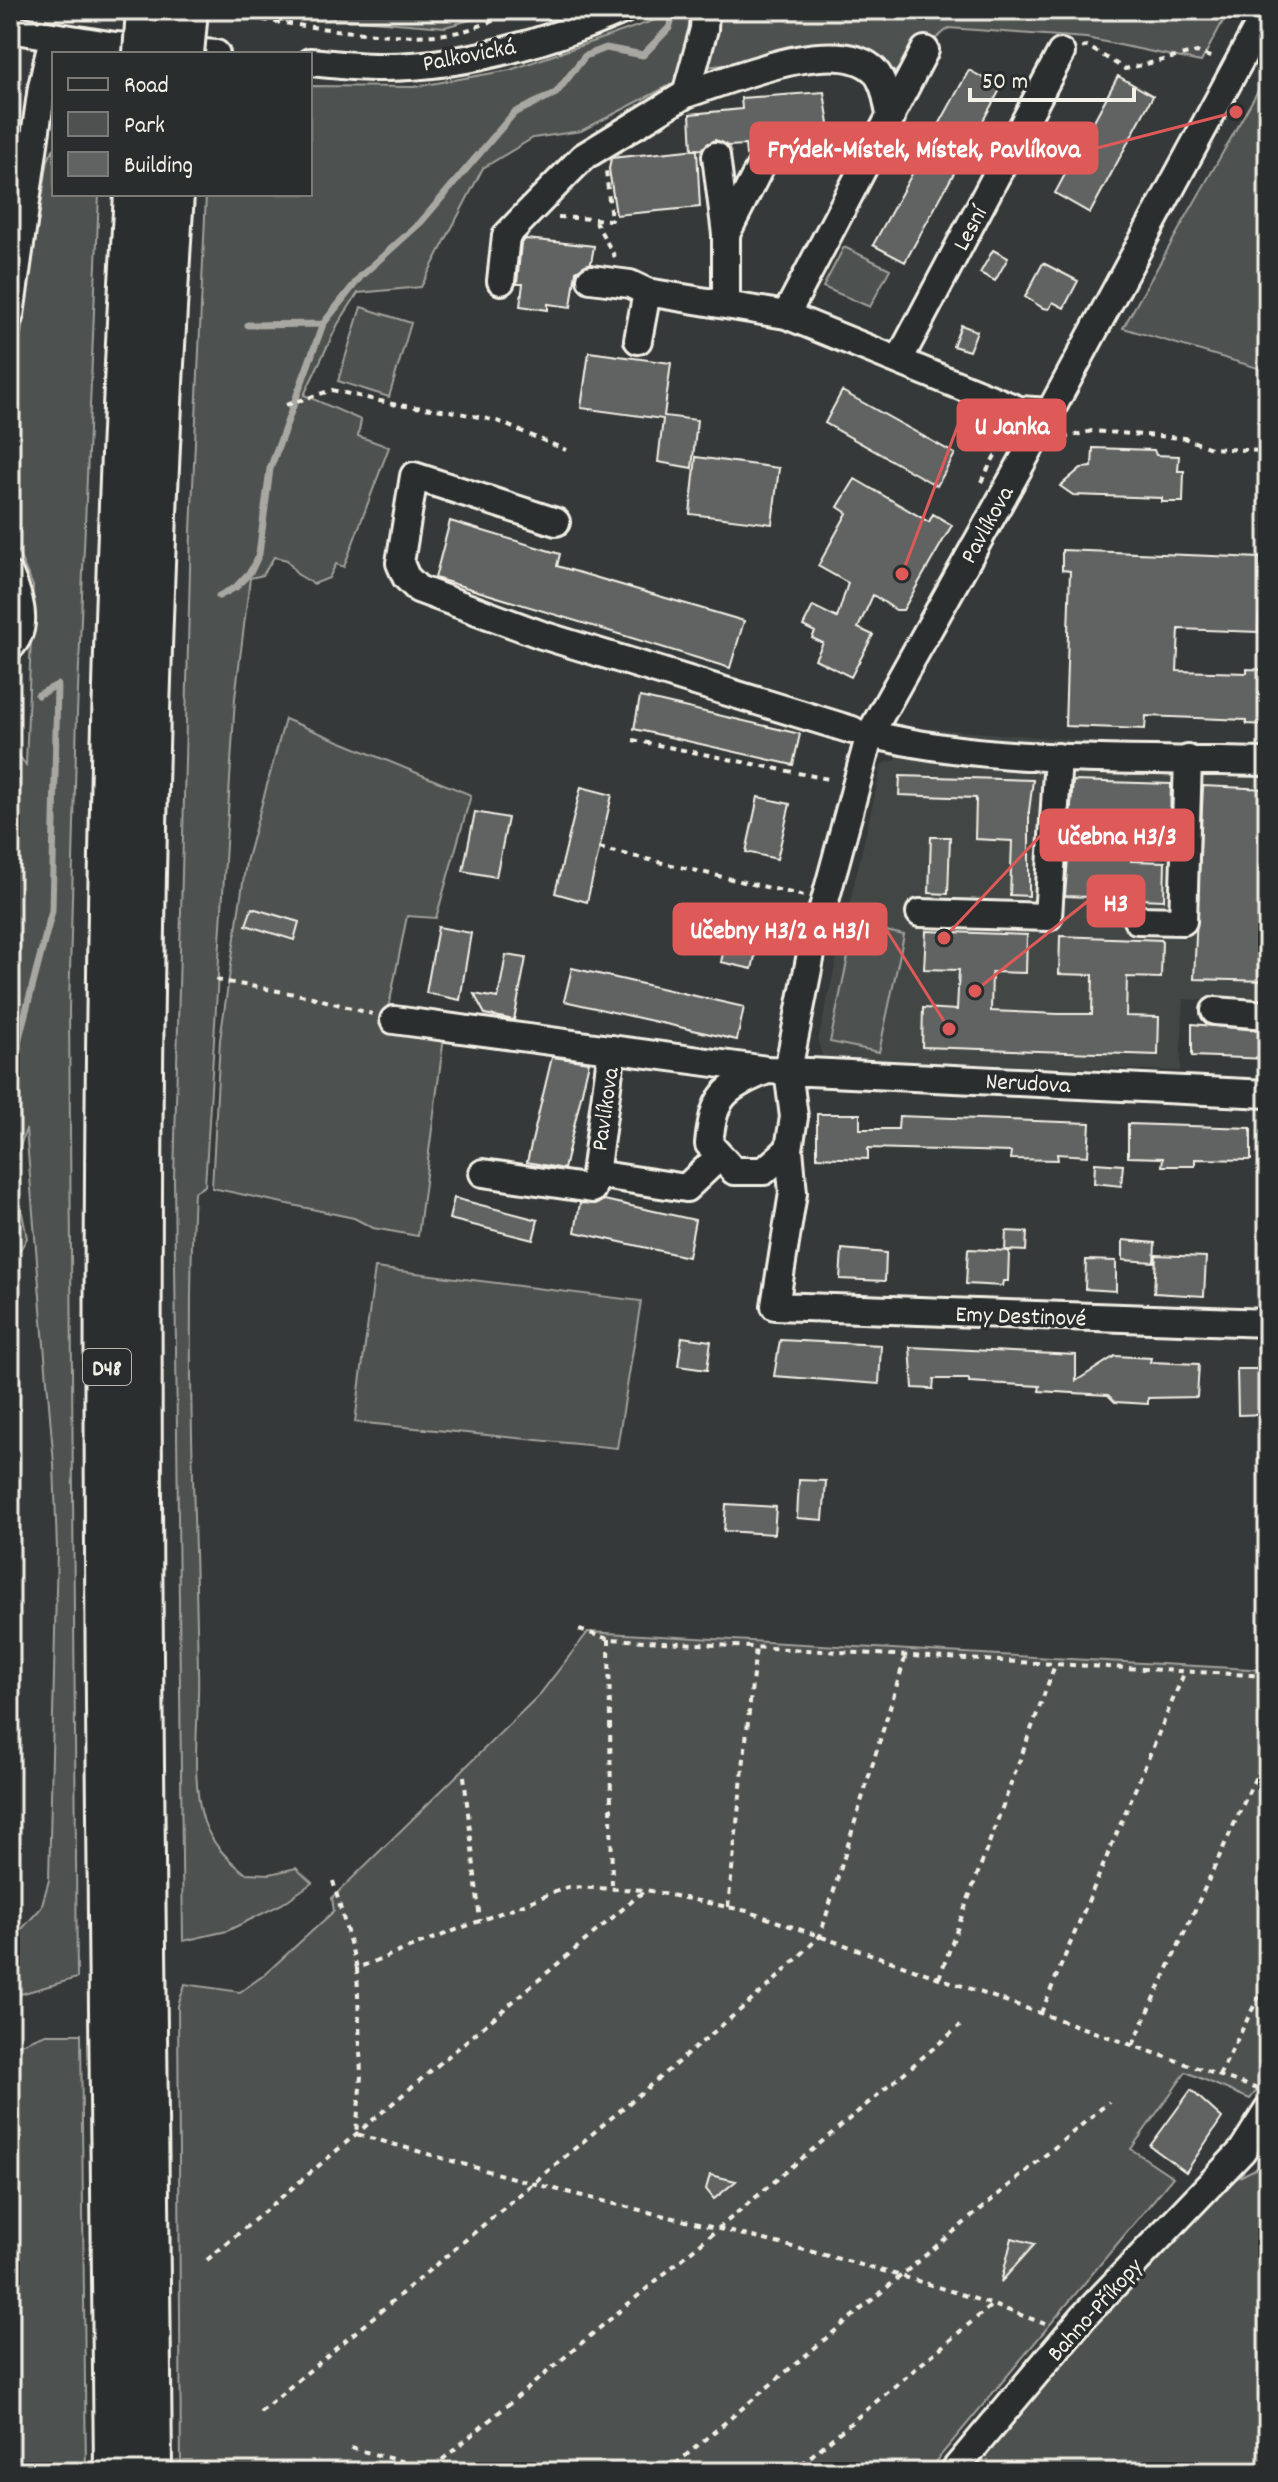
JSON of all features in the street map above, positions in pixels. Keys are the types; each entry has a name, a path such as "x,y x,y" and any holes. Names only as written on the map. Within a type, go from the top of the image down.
{"highway":[{"path":"144,52 147,10"},
{"path":"184,52 200,12"},
{"name":"D48","path":"115,2472 107,1502 108,936 116,581 135,196"},
{"name":"D48","path":"151,2472 142,1034 152,604 173,196"}],"street":[{"name":"Palkovická","path":"312,62 378,67 440,63 569,31 623,10"},
{"path":"686,94 704,29 705,10"},
{"name":"Pavlíkova","path":"775,1306 793,1193 789,1149 794,1117 777,1070 816,934 861,732 1050,412 1267,10"},
{"path":"10,29 53,37 197,52"},
{"path":"10,315 42,87 53,37"},
{"path":"786,315 925,50"},
{"name":"Lesní","path":"899,360 1061,53"},
{"path":"501,281 506,236 583,157 686,94 775,65 839,55 851,57 874,70 884,87 891,118"},
{"path":"716,156 726,234 726,303"},
{"path":"726,234 761,165"},
{"path":"591,279 786,315 1019,410 1050,412"},
{"path":"638,288 638,340"},
{"path":"556,522 414,476 400,563 406,577 418,589 542,635 861,732 901,741 1058,757 1268,762"},
{"path":"10,576 21,607 20,632 12,646"},
{"path":"920,913 1048,917 1058,757"},
{"path":"1137,920 1183,921 1188,759"},
{"path":"1215,1011 1268,1015"},
{"name":"Pavlíkova","path":"394,1020 777,1070"},
{"name":"Pavlíkova","path":"612,1049 595,1174 686,1188 720,1156"},
{"path":"777,1070 732,1085 712,1113 709,1144 734,1171 764,1171 789,1149"},
{"name":"Nerudova","path":"777,1070 1268,1094"},
{"path":"483,1173 592,1189 595,1174"},
{"name":"Emy Destinové","path":"775,1306 1268,1323"},
{"name":"Bahno-Příkopy","path":"953,2472 1084,2316 1242,2151 1263,2100"},
{"path":"1242,2151 1268,2153"}],"path":[{"path":"200,12 387,34 437,35 466,31 519,10"},
{"path":"1061,53 1087,46 1125,69 1197,52 1217,60"},
{"path":"527,214 611,220 604,143"},
{"path":"595,221 638,288"},
{"path":"286,405 332,390 397,405 450,411 497,421 566,450"},
{"path":"1052,444 1092,431 1184,438 1211,448 1261,451"},
{"path":"10,876 12,646"},
{"path":"633,740 839,781"},
{"path":"599,848 810,898"},
{"path":"216,980 312,997 394,1020"},
{"path":"579,1630 609,1639 1268,1676"},
{"path":"609,1639 612,1889"},
{"path":"728,1907 756,1646"},
{"path":"260,2412 770,1985 820,1936 906,1655"},
{"path":"939,1978 1055,1664"},
{"path":"1041,2013 1185,1671"},
{"path":"1133,2045 1268,1750"},
{"path":"464,1776 480,1921"},
{"path":"333,1881 357,1968 361,2076 356,2134"},
{"path":"357,1968 568,1887 646,1890 728,1907 820,1936 1219,2076 1263,2100"},
{"path":"207,2260 646,1890"},
{"path":"1219,2076 1268,1978"},
{"path":"442,2460 960,2026"},
{"path":"666,2472 1109,2102"},
{"path":"356,2134 534,2183 900,2276 993,2304 1048,2325"},
{"path":"792,2472 993,2304"},
{"path":"351,2448 442,2472"}],"shaded area":[{"path":"898,726 1126,744 1268,749 1268,1003 1184,999 1180,1071 823,1059 818,1040 882,764 897,760 901,741"}],"green space":[{"path":"235,10 505,10 445,27"},
{"path":"684,10 1229,10 1201,62 1086,38 949,28 893,73 857,51 705,67 581,131 533,138 483,168 421,287 358,293 338,324 304,395 361,420 358,436 389,447 344,567 336,564 329,578 314,584 297,574 287,560 274,557 263,575 250,578 235,698 205,1186 194,1192 192,1252 191,1372 198,1689 196,1767 200,1804 207,1830 216,1844 245,1873 270,1874 296,1868 312,1883 282,1904 227,1931 183,1941 174,1178 191,531 206,196 312,196 312,86 414,87 510,70"},
{"path":"1268,73 1268,371 1123,328"},
{"path":"52,152 52,196 99,196 77,713 69,1009 77,1978 10,1997 10,1942 41,1908 49,1880 57,1549 54,1464 26,1129 13,1167 27,1238 14,1260 10,1279 10,744 26,765 33,586 10,535 10,405 48,160"},
{"path":"844,247 890,269 870,307 823,287"},
{"path":"361,307 411,323 389,397 338,381"},
{"path":"285,719 471,795 436,918 407,916 385,1026 444,1037 418,1236 373,1228 354,1218 212,1188 220,1040 246,862"},
{"path":"855,924 904,935 879,1052 830,1042"},
{"path":"375,1268 641,1301 617,1448 355,1422"},
{"path":"588,1632 1268,1670 1268,2076 1250,2099 1186,2072 1131,2149 1173,2177 927,2472 181,2472 178,2006 185,1984 240,1992 264,1975 334,1911 332,1898 540,1694"},
{"path":"46,2034 81,2034 86,2472 10,2472 10,2048"},
{"path":"1268,2165 1268,2472 970,2472 1099,2319 1227,2183"}],"building":[{"path":"969,70 1001,88 905,262 873,245"},
{"path":"1118,76 1153,96 1090,213 1055,193"},
{"path":"824,92 831,137 828,137 829,148 771,153 759,149 746,155 745,145 728,146 715,140 702,149 692,150 690,114 742,109 741,98"},
{"path":"697,149 700,207 616,215 609,169 611,158"},
{"path":"526,239 594,246 591,263 576,271 571,307 548,304 548,310 520,306 523,284 517,284 521,243"},
{"path":"993,250 1008,258 995,281 980,273"},
{"path":"1043,263 1078,281 1064,308 1053,302 1049,309 1043,308 1025,297"},
{"path":"961,325 977,331 969,351 953,346"},
{"path":"589,352 671,363 664,416 697,420 692,468 658,462 663,419 581,408"},
{"path":"842,391 955,454 937,486 825,423"},
{"path":"1093,448 1154,450 1156,455 1179,456 1178,471 1184,471 1183,502 1162,502 1162,498 1073,495 1060,486 1081,468 1092,467"},
{"path":"696,457 779,468 772,524 690,514"},
{"path":"855,479 929,522 933,514 952,525 903,610 896,610 873,595 858,628 873,635 851,677 815,659 823,643 812,638 815,632 803,626 813,606 837,618 848,583 818,566 847,513 838,507"},
{"path":"450,521 560,554 557,566 744,621 730,668 435,578"},
{"path":"1062,550 1261,558 1260,572 1268,573 1268,616 1259,615 1258,632 1179,629 1177,671 1247,673 1247,669 1268,670 1268,725 1246,724 1246,720 1146,716 1145,729 1065,726 1070,571 1062,570"},
{"path":"640,697 800,734 793,765 634,729"},
{"path":"900,776 1033,780 1029,811 1029,896 1010,895 1012,841 975,839 976,798 899,795"},
{"path":"1073,781 1171,784 1170,823 1132,822 1131,861 1165,862 1164,900 1065,896 1068,858 1097,859 1099,820 1070,819"},
{"path":"1203,786 1268,789 1268,981 1194,979"},
{"path":"581,787 612,795 587,902 555,893"},
{"path":"758,797 790,804 777,859 746,852"},
{"path":"475,812 508,818 496,877 463,871"},
{"path":"931,837 950,837 948,894 929,893"},
{"path":"734,907 765,914 752,969 721,962"},
{"path":"252,908 299,922 294,940 246,925"},
{"path":"438,927 471,933 460,1000 426,993"},
{"path":"926,931 1027,935 1026,973 992,972 991,1011 1058,1014 1092,1014 1093,975 1059,974 1060,936 1162,940 1161,978 1127,977 1126,1016 1159,1017 1158,1055 922,1047 923,1008 957,1010 959,970 924,969"},
{"path":"506,955 526,958 514,1020 485,1014 474,994 498,998"},
{"path":"572,968 744,1007 737,1040 564,1001"},
{"path":"1192,1024 1268,1031 1268,1059 1192,1056"},
{"path":"552,1057 589,1062 564,1169 527,1162"},
{"path":"817,1114 860,1114 860,1129 898,1129 899,1116 1090,1123 1088,1156 1057,1154 1058,1160 1010,1159 1011,1152 868,1148 868,1159 817,1157"},
{"path":"1128,1124 1251,1128 1251,1160 1195,1159 1195,1166 1162,1166 1163,1158 1128,1157"},
{"path":"1095,1163 1123,1165 1121,1186 1094,1183"},
{"path":"454,1198 538,1220 533,1240 449,1219"},
{"path":"604,1200 695,1220 688,1257 575,1232 580,1203 597,1204"},
{"path":"1006,1231 1027,1232 1026,1251 1005,1250"},
{"path":"1123,1240 1155,1243 1154,1262 1123,1260"},
{"path":"842,1249 886,1253 885,1281 840,1279"},
{"path":"968,1249 1009,1251 1008,1281 1003,1281 1002,1286 966,1284"},
{"path":"1156,1255 1206,1257 1204,1296 1154,1293"},
{"path":"1086,1260 1116,1261 1116,1291 1085,1289"},
{"path":"682,1337 711,1341 707,1370 678,1366"},
{"path":"780,1340 881,1345 879,1384 774,1376"},
{"path":"910,1347 1076,1355 1076,1381 1115,1356 1151,1358 1150,1362 1199,1364 1197,1397 1148,1398 1148,1404 1115,1402 1108,1395 1039,1391 1040,1386 969,1382 969,1379 934,1379 933,1389 913,1388"},
{"path":"1237,1369 1267,1369 1268,1414 1238,1415"},
{"path":"799,1480 826,1481 823,1520 797,1518"},
{"path":"726,1504 776,1507 774,1534 724,1531"},
{"path":"1191,2090 1222,2118 1186,2172 1150,2146"},
{"path":"710,2175 736,2181 714,2199 706,2189"},
{"path":"1012,2238 1035,2244 1001,2282"}],"waterway":[{"path":"248,325 323,324 361,276 421,222 514,113 556,93 585,56 606,48 643,55 669,28 675,10"},
{"path":"219,596 236,587 251,571 259,554 270,469 323,324"},
{"path":"10,1072 52,911 57,685 38,695"}],"place":[{"name":"Frýdek-Místek, Místek, Pavlíkova","path":"1236,112"},
{"name":"U Janka","path":"902,574"},
{"name":"Učebna H3/3","path":"944,938"},
{"name":"H3","path":"975,991"},
{"name":"Učebny H3/2 a H3/1","path":"949,1029"}]}
